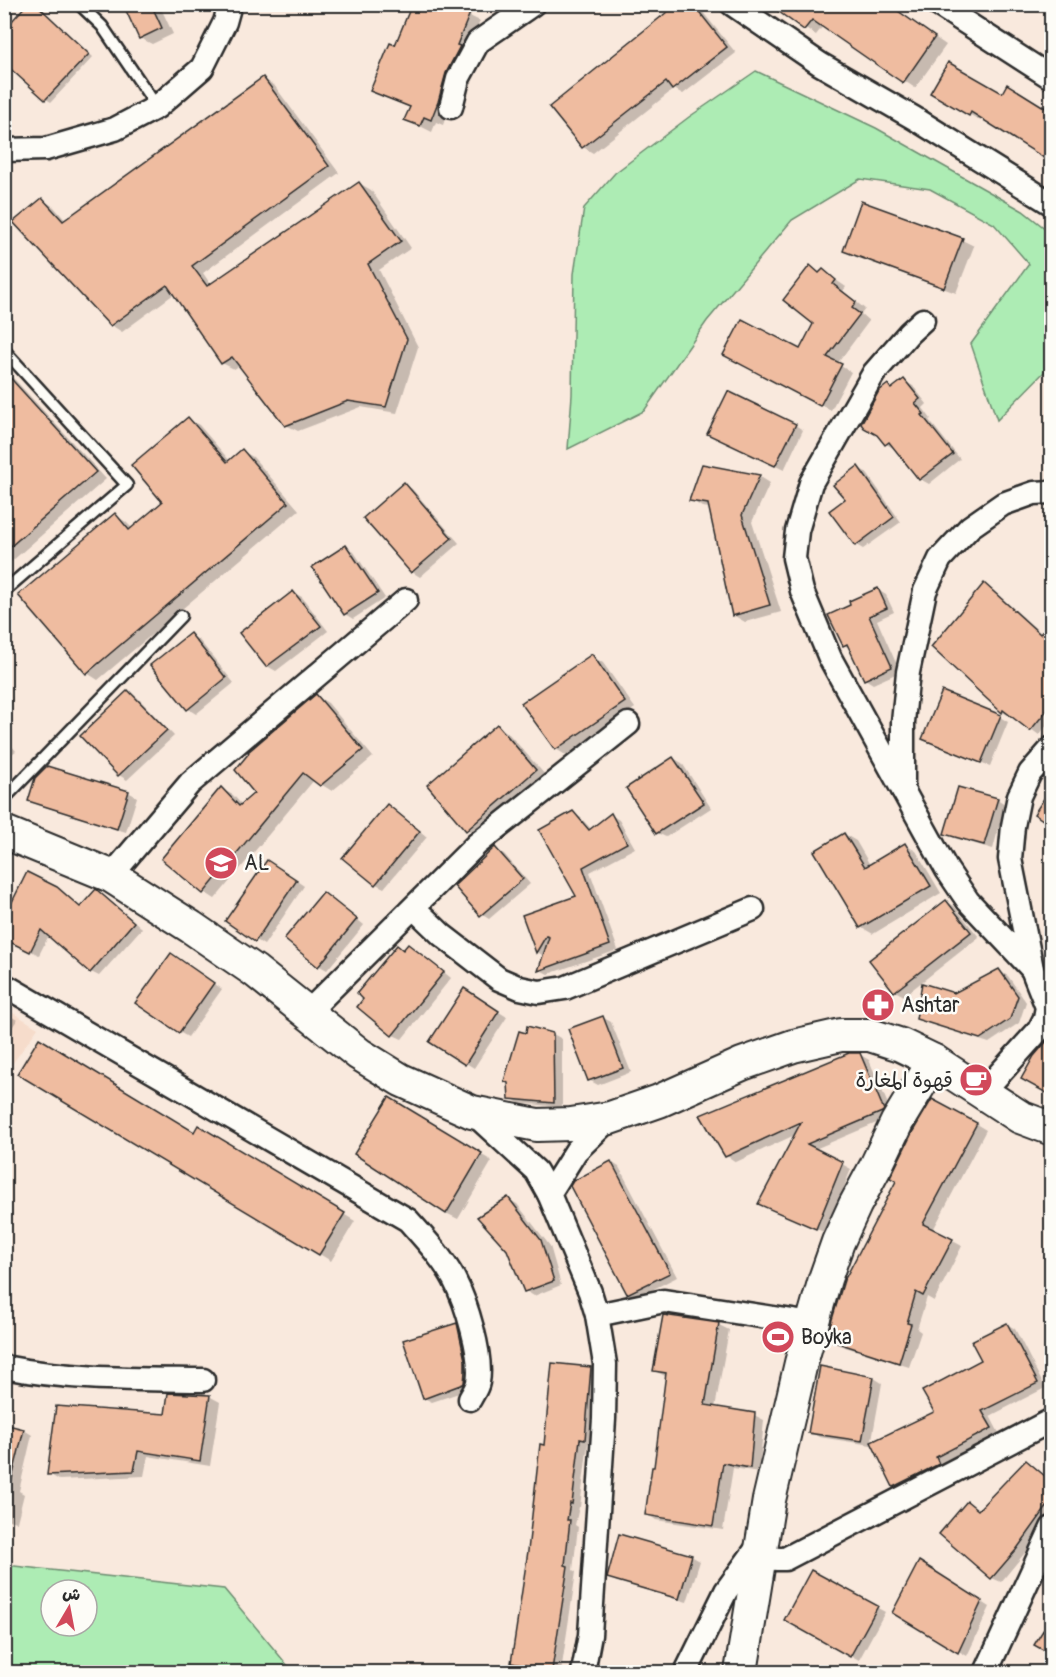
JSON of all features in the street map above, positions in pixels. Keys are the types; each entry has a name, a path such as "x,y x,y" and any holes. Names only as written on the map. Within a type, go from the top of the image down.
{"main road":[{"path":"4,832 111,876 255,971 359,1054 401,1080 472,1112 537,1125 571,1124 610,1118 658,1101 742,1064 793,1046 841,1035 870,1035 901,1045 934,1061 1020,1118 1052,1129"},
{"path":"741,1672 769,1500 825,1278 842,1233 897,1122 934,1061"}],"street":[{"path":"4,150 46,149 115,129 158,107 202,68 225,22 230,4"},
{"path":"451,107 458,79 478,42 533,4"},
{"path":"732,4 820,64 914,118 1052,204"},
{"path":"937,4 1052,78"},
{"path":"923,320 874,373 811,483 797,531 794,558 802,591 830,658 947,870 968,901 1032,969"},
{"path":"903,791 903,722 908,672 926,591 940,559 970,527 1003,504 1034,493 1052,492"},
{"path":"111,876 190,783 406,600"},
{"path":"308,1012 477,844 628,724"},
{"path":"983,1092 1040,1030 1045,1018 1047,1007 1032,969 1010,860 1012,826 1019,796 1030,773 1052,748"},
{"path":"414,908 442,935 499,980 539,992 565,988 753,909"},
{"path":"4,986 408,1220 424,1237 453,1278 466,1307 479,1365 478,1383 470,1399"},
{"path":"472,1112 536,1170 549,1194 590,1292 597,1315 605,1364 604,1419 590,1635 583,1672"},
{"path":"549,1194 576,1151 610,1118"},
{"path":"597,1315 664,1301 812,1324"},
{"path":"4,1367 63,1376 203,1380"},
{"path":"761,1547 765,1558 785,1559 1052,1420"},
{"path":"986,1672 1052,1528"},
{"path":"686,1672 726,1591 761,1547"}],"lane":[{"path":"79,4 102,26 158,107"},
{"path":"4,350 127,485 4,591"},
{"path":"4,799 181,616"}],"shaded area":[{"path":"5,1008 38,1028 5,1074"}],"green space":[{"path":"756,71 876,128 1023,211 1051,233 1051,365 997,420 971,344 1029,264 994,224 930,189 860,179 792,220 707,321 644,411 568,449 572,395 574,274 584,208 615,173 689,117"},
{"path":"5,1565 224,1589 293,1672 5,1672"}],"building":[{"path":"27,4 36,4 89,54 45,100 4,63 4,14 12,21"},
{"path":"123,4 151,4 162,28 139,39"},
{"path":"412,4 449,4 470,13 457,45 460,46 446,73 431,120 424,117 420,126 404,120 410,107 370,91 390,43 395,45"},
{"path":"677,4 693,4 727,47 672,90 666,82 582,148 549,107"},
{"path":"768,4 888,4 935,37 903,83 812,20 804,30"},
{"path":"948,62 1002,93 1007,84 1052,112 1052,163 971,112 969,116 930,93"},
{"path":"263,77 329,166 192,266 207,286 359,182 401,241 368,264 407,339 386,407 348,401 285,426 232,357 221,364 167,285 110,326 13,222 42,198 63,221"},
{"path":"861,201 963,238 944,288 843,251"},
{"path":"810,265 819,273 823,269 836,280 833,284 856,302 852,308 860,314 827,357 842,364 820,406 723,355 742,319 800,349 813,324 783,300"},
{"path":"4,371 96,472 4,552"},
{"path":"904,379 920,399 915,403 924,414 922,415 953,454 919,480 889,442 885,445 877,435 861,424 879,391 888,384 891,389"},
{"path":"728,391 796,424 775,466 707,434"},
{"path":"188,417 227,462 242,449 288,503 86,674 18,595 115,513 129,530 162,502 131,465"},
{"path":"702,464 760,475 742,515 770,605 732,616 708,504 689,501"},
{"path":"858,466 894,517 855,546 829,511 845,499 833,485"},
{"path":"404,482 452,538 411,573 363,518"},
{"path":"346,545 378,593 344,615 312,567"},
{"path":"984,583 1040,634 1052,621 1052,704 1030,731 1003,710 1002,713 931,647"},
{"path":"878,588 887,608 869,616 892,667 864,680 847,644 843,646 828,615 850,605 849,601"},
{"path":"293,591 321,626 266,667 239,633"},
{"path":"190,633 226,678 187,710 150,665"},
{"path":"592,654 625,702 555,750 521,703"},
{"path":"128,690 167,730 118,776 80,736"},
{"path":"942,691 1001,715 981,763 922,739"},
{"path":"316,694 363,750 320,786 303,773 203,894 161,859 221,787 239,806 254,793 235,770 248,752"},
{"path":"497,724 536,770 466,831 427,785"},
{"path":"673,757 704,803 656,834 626,788"},
{"path":"47,766 129,791 117,829 28,801 35,778"},
{"path":"1052,786 1052,826 1034,814"},
{"path":"958,787 998,798 984,845 944,834"},
{"path":"387,804 420,831 375,885 342,858"},
{"path":"573,811 589,830 611,813 627,843 583,867 610,945 538,971 549,937 546,936 536,953 522,915 576,896 539,830"},
{"path":"844,833 865,867 905,843 931,886 860,928 814,851"},
{"path":"495,847 523,879 480,916 454,886"},
{"path":"267,860 297,880 255,942 225,921"},
{"path":"27,872 57,887 80,907 96,889 134,922 90,973 41,930 30,952 4,939 4,918"},
{"path":"323,892 357,919 318,967 284,939"},
{"path":"946,900 971,932 894,992 869,960"},
{"path":"408,944 444,972 392,1036 357,1007 363,999 357,993 397,945 403,950"},
{"path":"171,953 214,983 179,1033 135,1003"},
{"path":"999,969 1018,996 1010,1019 980,1039 916,1019 922,983 954,993"},
{"path":"464,988 499,1011 465,1065 429,1042"},
{"path":"603,1016 623,1068 588,1081 568,1029"},
{"path":"527,1026 553,1033 554,1103 509,1099 508,1083 504,1081 519,1031 526,1033"},
{"path":"1052,1035 1052,1096 1021,1079 1034,1056"},
{"path":"39,1038 194,1132 198,1125 345,1213 319,1255 17,1074"},
{"path":"849,1053 860,1053 884,1110 807,1144 843,1162 816,1229 758,1204 801,1122 725,1157 700,1115"},
{"path":"389,1097 482,1153 446,1214 354,1154"},
{"path":"932,1099 977,1123 923,1224 953,1239 923,1296 916,1292 907,1323 911,1324 899,1363 826,1339 845,1277 896,1181 890,1178"},
{"path":"611,1161 670,1273 627,1294 570,1186 573,1181"},
{"path":"508,1197 541,1240 554,1281 524,1292 507,1250 477,1217"},
{"path":"663,1315 719,1323 705,1405 755,1413 750,1468 723,1463 713,1526 645,1515 652,1467 654,1467 666,1373 653,1371"},
{"path":"457,1323 465,1360 464,1383 423,1399 403,1340"},
{"path":"1007,1323 1038,1383 982,1411 992,1428 936,1457 939,1464 893,1487 871,1442 934,1412 922,1391 981,1360 971,1341"},
{"path":"552,1363 591,1367 585,1440 580,1439 572,1504 570,1503 567,1520 570,1520 565,1565 568,1566 552,1670 511,1663 528,1551 540,1444 544,1445"},
{"path":"820,1366 874,1377 862,1441 808,1433"},
{"path":"168,1393 210,1395 200,1461 138,1451 134,1471 47,1475 56,1406 165,1414"},
{"path":"4,1424 24,1429 10,1487 4,1487"},
{"path":"1026,1460 1052,1482 1052,1500 1016,1550 991,1579 939,1534 967,1501 978,1510"},
{"path":"619,1534 692,1555 679,1599 607,1578"},
{"path":"919,1561 982,1601 958,1653 892,1613"},
{"path":"811,1570 878,1606 850,1657 784,1620"},
{"path":"1052,1616 1052,1655 1034,1645"}],"place":[{"name":"AL","path":"221,863"},
{"name":"Ashtar","path":"878,1005"},
{"name":"قهوة المغارة","path":"976,1080"},
{"name":"Boyka","path":"778,1337"}]}
